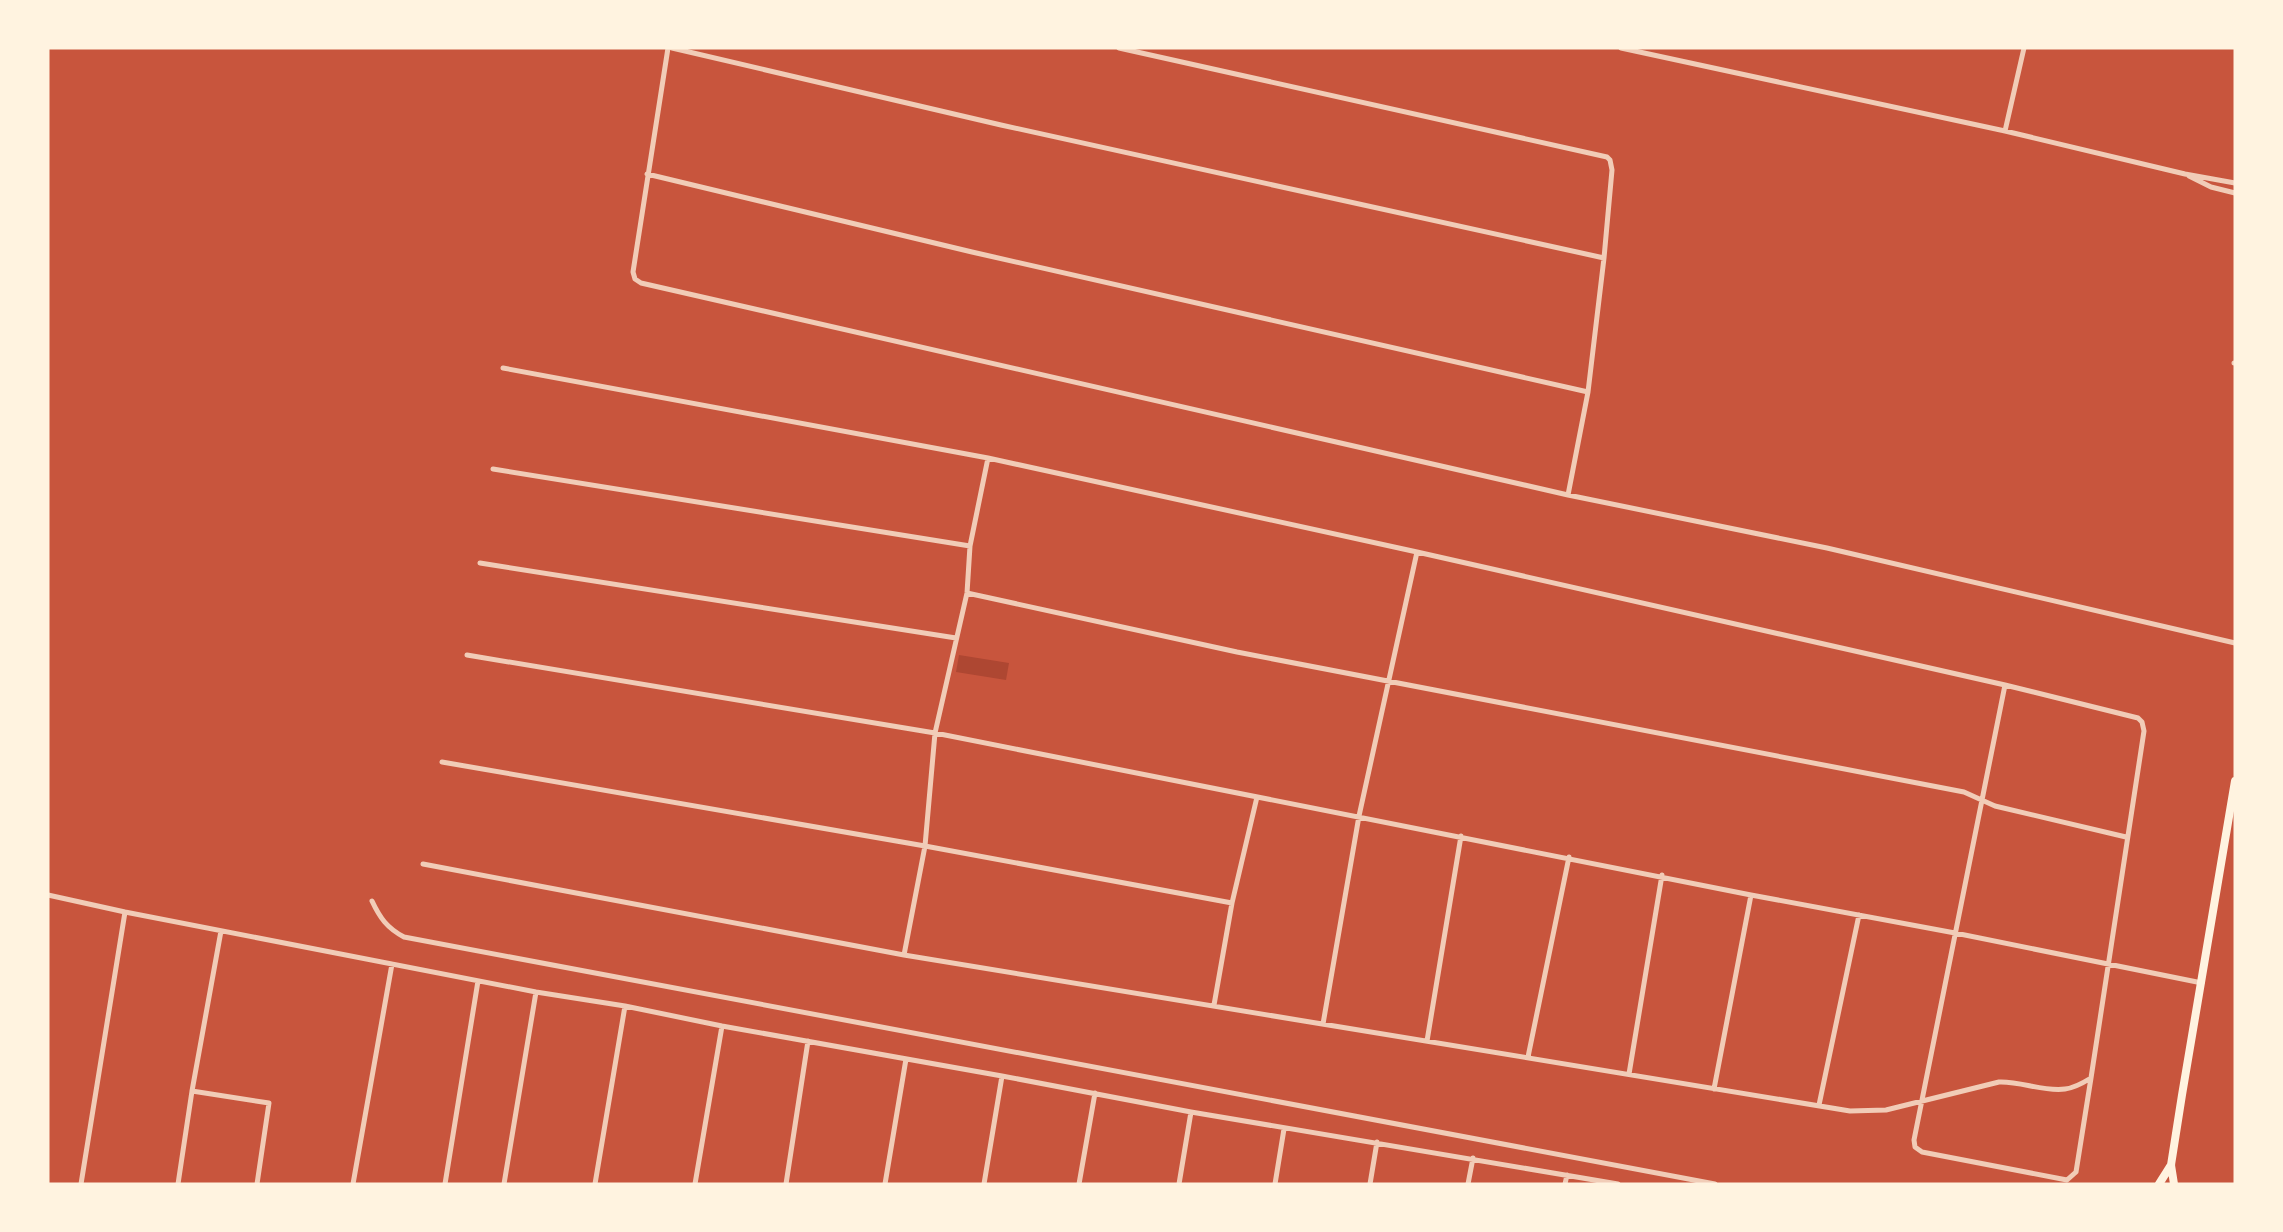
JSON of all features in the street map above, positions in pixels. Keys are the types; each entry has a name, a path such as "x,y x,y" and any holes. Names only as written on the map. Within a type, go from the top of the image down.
{"main road":[{"path":"2174,1184 2171,1165 2235,781"},
{"path":"2159,1184 2171,1165"}],"street":[{"path":"1604,258 1001,125 670,48 647,174 633,272 635,279 641,284 1568,495 1827,548 2235,643"},
{"path":"1119,48 1602,154 1610,160 1612,170 1604,258 1588,392 1568,495"},
{"path":"1621,48 2185,174 2235,183"},
{"path":"2005,132 2024,48"},
{"path":"647,174 972,252 1588,392"},
{"path":"2185,174 2211,187 2235,193"},
{"path":"503,368 988,458 2005,685 2133,717 2142,722 2144,731 2126,837 2078,1166 2072,1177 2067,1180 1918,1150 1914,1140 2005,685"},
{"path":"904,955 925,846 935,733 967,593 970,546 988,458"},
{"path":"493,469 970,546"},
{"path":"1323,1024 1359,816 1417,552"},
{"path":"480,563 956,638"},
{"path":"967,593 1237,652 1952,790 1995,806 2126,837"},
{"path":"467,655 935,733 2202,983"},
{"path":"442,762 925,846 1232,903"},
{"path":"1214,1005 1232,903 1257,797"},
{"path":"1427,1041 1461,836"},
{"path":"1528,1057 1569,857"},
{"path":"423,864 904,955 1714,1089 1868,1112 1999,1082 2058,1090 2074,1087 2091,1078"},
{"path":"1629,1074 1662,875"},
{"path":"48,895 478,981 1095,1093 1191,1113 1377,1142 1618,1184"},
{"path":"1714,1089 1751,895"},
{"path":"372,901 388,929 404,938 1715,1184"},
{"path":"81,1184 125,912"},
{"path":"1820,1105 1859,915"},
{"path":"178,1184 221,931"},
{"path":"353,1184 392,964"},
{"path":"445,1184 478,981"},
{"path":"504,1184 536,992"},
{"path":"595,1184 625,1006"},
{"path":"695,1184 722,1026"},
{"path":"786,1184 808,1041"},
{"path":"885,1184 906,1059"},
{"path":"984,1184 1002,1076"},
{"path":"192,1091 268,1103 257,1184"},
{"path":"1079,1184 1095,1093"},
{"path":"1179,1184 1191,1113"},
{"path":"1275,1184 1284,1129"},
{"path":"1370,1184 1377,1142"},
{"path":"1468,1184 1473,1158"},
{"path":"1565,1184 1567,1174"}],"shaded area":[{"path":"959,655 1009,663 1006,680 956,672"}]}
